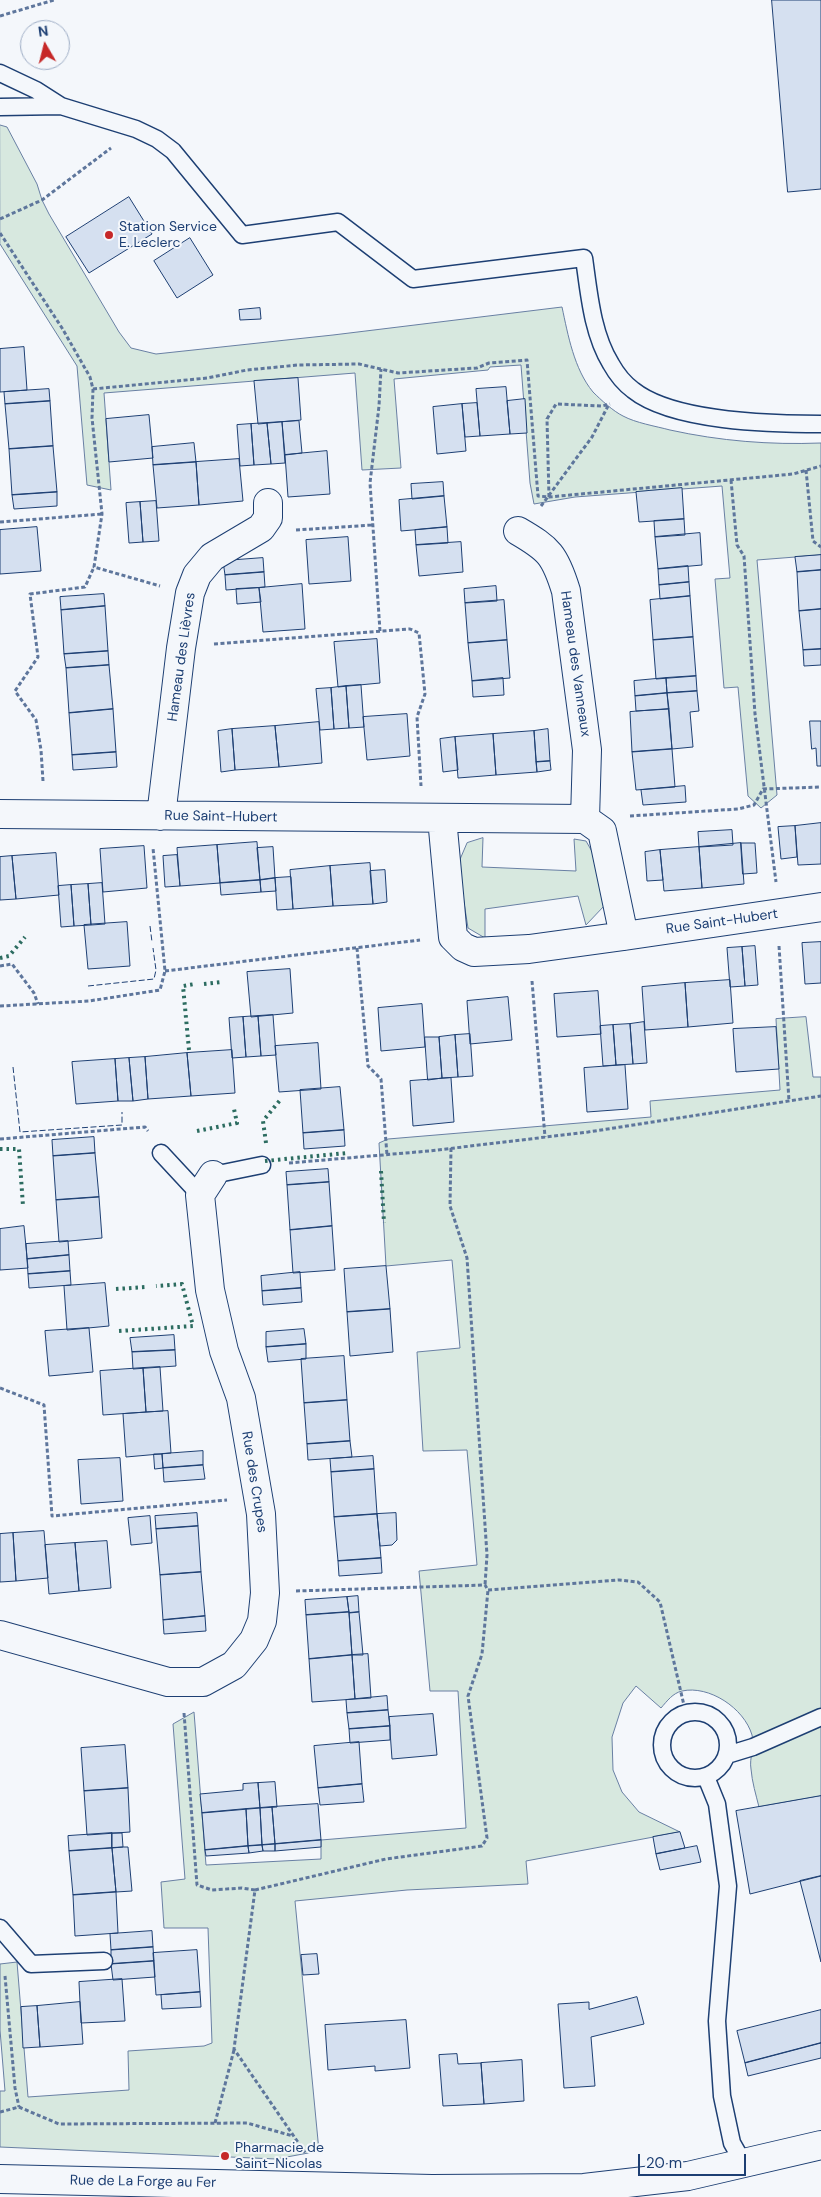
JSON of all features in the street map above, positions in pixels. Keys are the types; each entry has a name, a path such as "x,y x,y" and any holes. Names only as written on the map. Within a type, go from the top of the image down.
{"street":[{"name":"Hameau des Lièvres","path":"155,816 190,594 197,575 212,557 265,516"},
{"name":"Hameau des Vanneaux","path":"518,531 543,545 558,567 566,590 587,750 590,822"},
{"name":"Rue Saint-Hubert","path":"0,814 433,818 590,822"},
{"path":"433,818 453,937"},
{"path":"590,822 602,831 624,936"},
{"name":"Rue Saint-Hubert","path":"453,937 463,947 474,952 529,949 821,907"},
{"name":"Rue des Crupes","path":"0,1635 168,1682 203,1682 234,1665 254,1640 262,1621 265,1593 262,1514 241,1398 224,1352 210,1290 206,1185"},
{"name":"Rue de La Forge au Fer","path":"0,2179 414,2189 584,2188 688,2176 821,2144"}],"lane":[{"path":"0,74 36,90 61,106 136,129 157,139 173,151 242,235 338,222 413,279 584,258 590,300 603,347 611,364 633,390 667,408 693,413 767,422 821,424"},
{"path":"0,107 61,106"},
{"path":"161,1152 206,1185 262,1165"},
{"path":"686,1714 706,1714 722,1726 727,1735 729,1746 727,1755 715,1772 706,1777 685,1777 676,1772 664,1756 662,1745 669,1726 686,1714"},
{"path":"727,1755 753,1748 821,1717"},
{"path":"706,1777 717,1804 728,1886 716,2020 722,2096 732,2143 744,2164"},
{"path":"1,1930 31,1964 104,1961"}],"path":[{"path":"0,16 54,0"},
{"path":"0,219 42,200 136,129"},
{"path":"0,233 62,328 90,377 93,389 92,418 102,514 94,567 85,587 30,594 38,657 15,691 36,720 41,750 44,814"},
{"path":"93,389 207,378 247,370 298,365 360,364 398,373 477,368 489,364 527,360 538,496 549,497 793,474 821,466"},
{"path":"380,631 370,483 379,406 381,369"},
{"path":"549,497 547,419 556,404 608,405 633,390"},
{"path":"549,497 592,437 608,405"},
{"path":"806,470 812,541 821,547"},
{"path":"731,480 737,545 744,556 754,714 780,914 778,931 789,1101"},
{"path":"0,522 102,514"},
{"path":"265,516 289,531 373,524"},
{"path":"94,567 190,594"},
{"path":"181,648 410,629 419,633 425,694 417,716 433,818"},
{"path":"763,789 821,787"},
{"path":"590,822 614,817 738,809 754,806 763,789"},
{"path":"0,1006 89,1001 160,990 166,971 155,816"},
{"path":"166,971 453,937"},
{"path":"357,948 368,1066 382,1079 387,1155"},
{"path":"529,949 545,1137"},
{"path":"0,966 12,964 34,993 38,1004"},
{"path":"262,1165 387,1155 545,1137 821,1096"},
{"path":"0,1139 145,1126 161,1152"},
{"path":"182,1682 197,1884 212,1890 242,1888 255,1890 386,1859 482,1846 487,1838 468,1696 482,1654 488,1590 485,1584 487,1555 467,1258 450,1206 451,1148"},
{"path":"0,1388 44,1405 52,1516 258,1497"},
{"path":"488,1590 619,1580 638,1582 660,1602 686,1714"},
{"path":"265,1593 485,1584"},
{"path":"215,2123 234,2049 255,1890"},
{"path":"1,1930 15,2088 19,2106"},
{"path":"234,2049 307,2156"},
{"path":"0,2112 19,2106 59,2124 247,2123 293,2136"}],"shaded area":[{"path":"0,125 7,127 37,184 49,214 119,332 131,348 156,354 562,307 576,362 586,383 603,402 623,416 634,421 670,430 708,437 764,443 821,443 821,555 757,560 777,795 761,808 748,796 738,687 724,688 715,579 730,578 722,486 575,497 534,504 530,483 521,365 394,379 401,468 362,470 355,373 104,393 111,490 87,485 77,366 0,244"},
{"path":"483,838 482,867 576,871 574,839 586,841 598,862 604,906 586,925 578,896 485,909 485,938 468,928 458,864 467,843"},
{"path":"806,1017 813,1077 821,1077 821,1796 759,1807 753,1784 751,1765 752,1735 748,1725 733,1708 714,1695 692,1690 676,1694 661,1708 636,1686 623,1703 612,1737 613,1770 622,1792 639,1812 680,1832 526,1861 528,1884 407,1890 295,1901 319,2151 276,2159 0,2147 0,2091 5,2091 0,2030 0,1964 17,1962 28,2097 129,2090 128,2051 204,2046 212,2043 208,1928 164,1928 161,1882 185,1879 173,1724 194,1712 206,1865 321,1859 321,1840 466,1828 458,1691 430,1691 419,1571 477,1565 467,1450 423,1451 417,1352 460,1348 452,1260 386,1266 379,1143 388,1139 651,1117 650,1101 780,1090 776,1019"}],"building":[{"path":"772,0 821,0 821,189 788,192"},
{"name":"Station Service E. Leclerc","path":"129,197 152,234 89,273 66,237"},
{"path":"190,238 213,275 177,298 154,261"},
{"path":"260,308 261,319 240,320 239,310"},
{"path":"24,347 27,390 0,392 0,349"},
{"path":"298,378 301,420 258,424 254,381"},
{"path":"506,387 510,434 480,436 476,389"},
{"path":"49,389 50,401 5,404 4,392"},
{"path":"525,399 527,433 510,434 507,401"},
{"path":"50,401 53,446 9,449 5,404"},
{"path":"477,403 480,436 465,437 462,404"},
{"path":"462,404 466,451 437,454 433,407"},
{"path":"149,415 153,458 109,462 106,419"},
{"path":"299,421 302,453 285,455 282,422"},
{"path":"282,422 285,463 271,464 267,423"},
{"path":"267,423 271,464 254,465 251,424"},
{"path":"251,424 254,465 240,466 237,425"},
{"path":"194,443 196,462 153,465 152,447"},
{"path":"53,446 57,492 12,495 9,449"},
{"path":"327,451 330,494 288,497 285,455"},
{"path":"239,459 243,501 199,505 196,462"},
{"path":"196,462 199,505 157,508 153,465"},
{"path":"443,482 444,496 412,499 411,484"},
{"path":"682,488 684,519 639,522 636,492"},
{"path":"57,492 57,506 14,509 12,495"},
{"path":"444,496 447,527 401,531 399,500"},
{"path":"156,501 159,541 143,542 140,502"},
{"path":"140,502 143,542 129,543 126,503"},
{"path":"684,519 685,535 655,537 654,521"},
{"path":"37,527 41,571 0,574 0,530"},
{"path":"447,527 448,543 416,545 415,530"},
{"path":"700,533 702,565 658,569 655,537"},
{"path":"348,537 351,581 309,584 306,540"},
{"path":"461,542 463,572 419,576 416,545"},
{"path":"821,555 821,570 797,572 795,557"},
{"path":"263,558 264,572 225,575 223,561"},
{"path":"688,566 689,582 659,585 658,569"},
{"path":"821,570 821,609 799,611 797,572"},
{"path":"264,572 265,587 226,590 225,575"},
{"path":"689,582 690,596 660,599 659,585"},
{"path":"302,584 305,629 263,632 259,588"},
{"path":"496,586 497,601 465,603 464,589"},
{"path":"259,588 261,602 237,604 236,589"},
{"path":"104,594 105,606 61,610 60,597"},
{"path":"690,596 693,637 653,640 650,600"},
{"path":"504,600 507,640 468,643 465,603"},
{"path":"105,606 108,651 64,654 61,610"},
{"path":"821,609 821,649 803,650 799,611"},
{"path":"693,637 696,676 656,679 653,640"},
{"path":"377,639 380,683 338,687 334,642"},
{"path":"507,640 510,678 472,681 468,643"},
{"path":"821,649 821,665 804,666 803,650"},
{"path":"108,651 109,665 66,668 64,654"},
{"path":"109,665 113,709 69,713 66,668"},
{"path":"696,676 697,691 667,693 666,678"},
{"path":"503,678 504,695 473,697 472,681"},
{"path":"666,678 667,693 635,696 634,681"},
{"path":"361,685 364,727 349,728 346,686"},
{"path":"346,686 349,728 334,729 331,688"},
{"path":"331,688 334,729 320,730 316,689"},
{"path":"697,691 699,711 690,712 693,747 672,749 667,693"},
{"path":"667,693 669,709 636,711 635,696"},
{"path":"113,709 116,752 72,755 69,713"},
{"path":"669,709 672,749 632,752 630,712"},
{"path":"407,714 410,756 367,760 363,717"},
{"path":"810,721 821,721 821,766 817,766 816,748 812,749"},
{"path":"319,722 322,763 279,767 275,726"},
{"path":"275,726 279,767 235,770 232,729"},
{"path":"232,729 235,770 221,772 218,731"},
{"path":"548,729 550,761 536,762 534,731"},
{"path":"534,731 537,772 496,775 493,734"},
{"path":"493,734 496,775 458,778 455,737"},
{"path":"455,737 458,770 443,772 440,739"},
{"path":"672,749 675,787 636,790 632,752"},
{"path":"116,752 117,767 73,770 72,755"},
{"path":"550,761 551,770 537,772 536,762"},
{"path":"685,786 686,802 643,805 641,790"},
{"path":"821,823 821,864 798,865 795,826"},
{"path":"795,826 797,857 781,859 778,827"},
{"path":"732,830 733,845 699,847 698,832"},
{"path":"257,842 260,880 220,883 217,845"},
{"path":"741,843 755,843 757,873 743,874"},
{"path":"741,843 744,884 702,888 699,847"},
{"path":"217,845 220,883 180,886 177,848"},
{"path":"144,846 147,888 103,892 100,849"},
{"path":"273,847 275,878 260,880 257,848"},
{"path":"699,847 702,888 664,891 660,850"},
{"path":"660,850 663,880 647,881 645,852"},
{"path":"56,853 59,895 16,899 12,856"},
{"path":"177,855 180,886 165,887 163,856"},
{"path":"12,856 16,899 0,900 0,857"},
{"path":"370,863 373,904 333,906 330,866"},
{"path":"330,866 333,906 293,909 290,870"},
{"path":"385,870 387,902 373,904 370,871"},
{"path":"291,877 293,909 277,910 275,878"},
{"path":"275,878 276,891 261,892 260,880"},
{"path":"260,880 261,892 221,895 220,883"},
{"path":"102,883 105,924 91,925 88,884"},
{"path":"88,884 91,925 74,926 71,885"},
{"path":"71,885 74,926 61,927 58,886"},
{"path":"127,922 130,966 88,969 84,925"},
{"path":"821,942 821,983 805,984 802,943"},
{"path":"755,946 758,985 745,986 742,947"},
{"path":"742,947 745,986 730,987 727,948"},
{"path":"290,969 293,1013 251,1017 247,972"},
{"path":"730,980 733,1023 688,1027 685,983"},
{"path":"685,983 688,1027 645,1030 642,987"},
{"path":"598,991 601,1034 557,1037 554,994"},
{"path":"508,997 512,1040 470,1044 467,1001"},
{"path":"422,1004 425,1047 381,1051 378,1008"},
{"path":"273,1015 276,1055 261,1056 258,1016"},
{"path":"258,1016 261,1056 246,1057 243,1017"},
{"path":"243,1017 246,1057 232,1058 229,1018"},
{"path":"644,1022 647,1063 633,1064 630,1024"},
{"path":"630,1024 633,1064 616,1065 613,1025"},
{"path":"613,1025 616,1065 603,1066 600,1026"},
{"path":"776,1027 779,1069 736,1072 733,1029"},
{"path":"470,1034 473,1076 458,1077 455,1035"},
{"path":"455,1035 458,1077 442,1078 439,1037"},
{"path":"425,1037 439,1037 442,1078 428,1080"},
{"path":"318,1043 321,1089 279,1092 275,1046"},
{"path":"232,1050 235,1093 191,1096 187,1053"},
{"path":"187,1053 191,1096 148,1099 145,1057"},
{"path":"145,1057 148,1099 133,1101 129,1058"},
{"path":"129,1058 133,1101 118,1101 115,1059"},
{"path":"115,1059 118,1101 76,1104 72,1062"},
{"path":"625,1065 628,1109 587,1112 584,1068"},
{"path":"451,1078 454,1122 413,1126 410,1081"},
{"path":"340,1087 344,1130 303,1133 300,1090"},
{"path":"344,1130 345,1146 304,1149 303,1133"},
{"path":"94,1137 95,1153 53,1156 52,1140"},
{"path":"95,1153 99,1197 56,1200 53,1156"},
{"path":"328,1169 329,1182 287,1185 286,1172"},
{"path":"329,1182 332,1226 290,1230 287,1185"},
{"path":"99,1197 102,1238 59,1242 56,1200"},
{"path":"24,1226 28,1268 0,1270 0,1229"},
{"path":"332,1226 335,1270 293,1273 290,1230"},
{"path":"68,1241 69,1255 27,1259 26,1244"},
{"path":"69,1255 70,1271 28,1274 27,1259"},
{"path":"386,1266 390,1309 347,1312 344,1269"},
{"path":"70,1271 71,1285 29,1288 28,1274"},
{"path":"300,1272 301,1288 262,1291 261,1276"},
{"path":"105,1283 109,1326 67,1330 64,1286"},
{"path":"301,1288 302,1302 263,1305 262,1291"},
{"path":"390,1309 393,1352 350,1356 347,1312"},
{"path":"89,1328 93,1372 49,1376 45,1331"},
{"path":"304,1329 306,1344 266,1347 266,1332"},
{"path":"174,1335 175,1350 132,1352 130,1338"},
{"path":"306,1344 306,1359 268,1362 266,1347"},
{"path":"175,1350 176,1366 133,1369 132,1352"},
{"path":"344,1356 347,1400 304,1403 301,1359"},
{"path":"160,1367 163,1411 146,1412 143,1368"},
{"path":"143,1368 146,1412 103,1415 100,1371"},
{"path":"347,1400 350,1441 307,1444 304,1403"},
{"path":"168,1411 171,1453 126,1457 123,1414"},
{"path":"350,1441 352,1457 308,1460 307,1444"},
{"path":"203,1451 203,1465 163,1468 162,1454"},
{"path":"154,1454 162,1454 163,1468 155,1469"},
{"path":"373,1456 374,1469 331,1472 330,1459"},
{"path":"120,1458 123,1501 81,1504 78,1460"},
{"path":"203,1465 205,1479 164,1482 163,1468"},
{"path":"374,1469 377,1514 334,1517 331,1472"},
{"path":"197,1513 198,1526 156,1529 155,1516"},
{"path":"396,1513 397,1540 392,1545 380,1546 377,1514"},
{"path":"377,1514 381,1558 338,1561 334,1517"},
{"path":"150,1516 152,1543 131,1545 128,1518"},
{"path":"198,1526 201,1572 160,1575 156,1529"},
{"path":"44,1531 48,1578 16,1581 13,1533"},
{"path":"13,1533 16,1581 0,1582 0,1534"},
{"path":"107,1541 111,1588 79,1591 75,1543"},
{"path":"75,1543 79,1591 49,1594 45,1545"},
{"path":"381,1558 382,1573 339,1576 338,1561"},
{"path":"201,1572 205,1616 163,1620 160,1575"},
{"path":"358,1596 359,1612 349,1613 347,1597"},
{"path":"347,1597 349,1612 306,1615 305,1600"},
{"path":"349,1612 352,1655 309,1659 306,1615"},
{"path":"359,1612 363,1655 352,1655 349,1613"},
{"path":"205,1616 206,1631 164,1634 163,1620"},
{"path":"368,1654 371,1698 355,1699 352,1655"},
{"path":"352,1655 355,1699 312,1702 309,1659"},
{"path":"387,1696 388,1710 347,1713 346,1700"},
{"path":"388,1710 390,1726 349,1729 347,1713"},
{"path":"433,1714 437,1755 392,1759 389,1717"},
{"path":"390,1726 390,1740 350,1743 349,1729"},
{"path":"359,1742 362,1784 318,1788 314,1746"},
{"path":"125,1745 128,1788 84,1791 81,1748"},
{"path":"275,1782 277,1807 260,1808 258,1783"},
{"path":"258,1783 260,1808 202,1813 200,1794 243,1790 243,1784"},
{"path":"362,1784 364,1802 320,1805 318,1788"},
{"path":"128,1788 130,1832 87,1835 84,1791"},
{"path":"821,1796 821,1876 750,1894 736,1811"},
{"path":"318,1804 321,1840 275,1844 272,1807"},
{"path":"272,1807 275,1844 262,1845 260,1808"},
{"path":"260,1808 262,1845 248,1846 246,1809"},
{"path":"246,1809 248,1846 205,1850 202,1813"},
{"path":"680,1832 685,1848 656,1854 653,1837"},
{"path":"112,1833 122,1833 123,1847 112,1848"},
{"path":"112,1833 112,1848 69,1851 68,1836"},
{"path":"321,1840 321,1847 275,1851 275,1844"},
{"path":"275,1844 275,1851 263,1851 262,1845"},
{"path":"262,1845 263,1851 249,1853 248,1846"},
{"path":"248,1846 249,1853 206,1856 205,1850"},
{"path":"697,1846 701,1862 660,1870 656,1854"},
{"path":"128,1847 132,1891 116,1892 112,1848"},
{"path":"112,1848 116,1892 73,1895 69,1851"},
{"path":"821,1876 821,1962 800,1881"},
{"path":"116,1892 118,1933 75,1936 73,1895"},
{"path":"152,1931 153,1947 111,1950 110,1934"},
{"path":"153,1947 154,1961 111,1964 111,1950"},
{"path":"197,1950 200,1992 156,1995 153,1953"},
{"path":"317,1954 319,1974 303,1975 301,1955"},
{"path":"154,1961 155,1977 113,1980 111,1964"},
{"path":"122,1979 125,2021 81,2023 79,1982"},
{"path":"200,1992 201,2007 162,2009 161,1995"},
{"path":"637,1997 644,2024 591,2037 595,2086 564,2088 558,2004 589,2002 589,2009"},
{"path":"80,2002 83,2044 40,2047 37,2006"},
{"path":"37,2006 40,2047 23,2048 21,2007"},
{"path":"821,2010 821,2043 745,2063 737,2031"},
{"path":"406,2020 410,2068 375,2071 375,2066 328,2070 325,2025"},
{"path":"821,2043 821,2058 748,2076 745,2063"},
{"path":"457,2054 458,2064 481,2063 484,2104 443,2106 439,2055"},
{"path":"522,2060 524,2101 484,2104 481,2063"}],"hedge":[{"path":"0,958 9,956 25,937"},
{"path":"204,984 222,982"},
{"path":"189,1050 183,986 195,984"},
{"path":"266,1143 263,1121 281,1099"},
{"path":"197,1131 237,1123 234,1109"},
{"path":"0,1149 19,1149 23,1206"},
{"path":"265,1161 347,1153"},
{"path":"381,1171 384,1223"},
{"path":"119,1331 193,1326 182,1284 156,1286"},
{"path":"116,1289 146,1287"}],"fence":[{"path":"150,926 152,942"},
{"path":"88,986 154,979 156,970 153,948"},
{"path":"13,1067 20,1132 122,1125 122,1112"}],"place":[{"name":"Station Service E. Leclerc","path":"109,235"},
{"name":"Pharmacie de Saint-Nicolas","path":"225,2156"}]}
